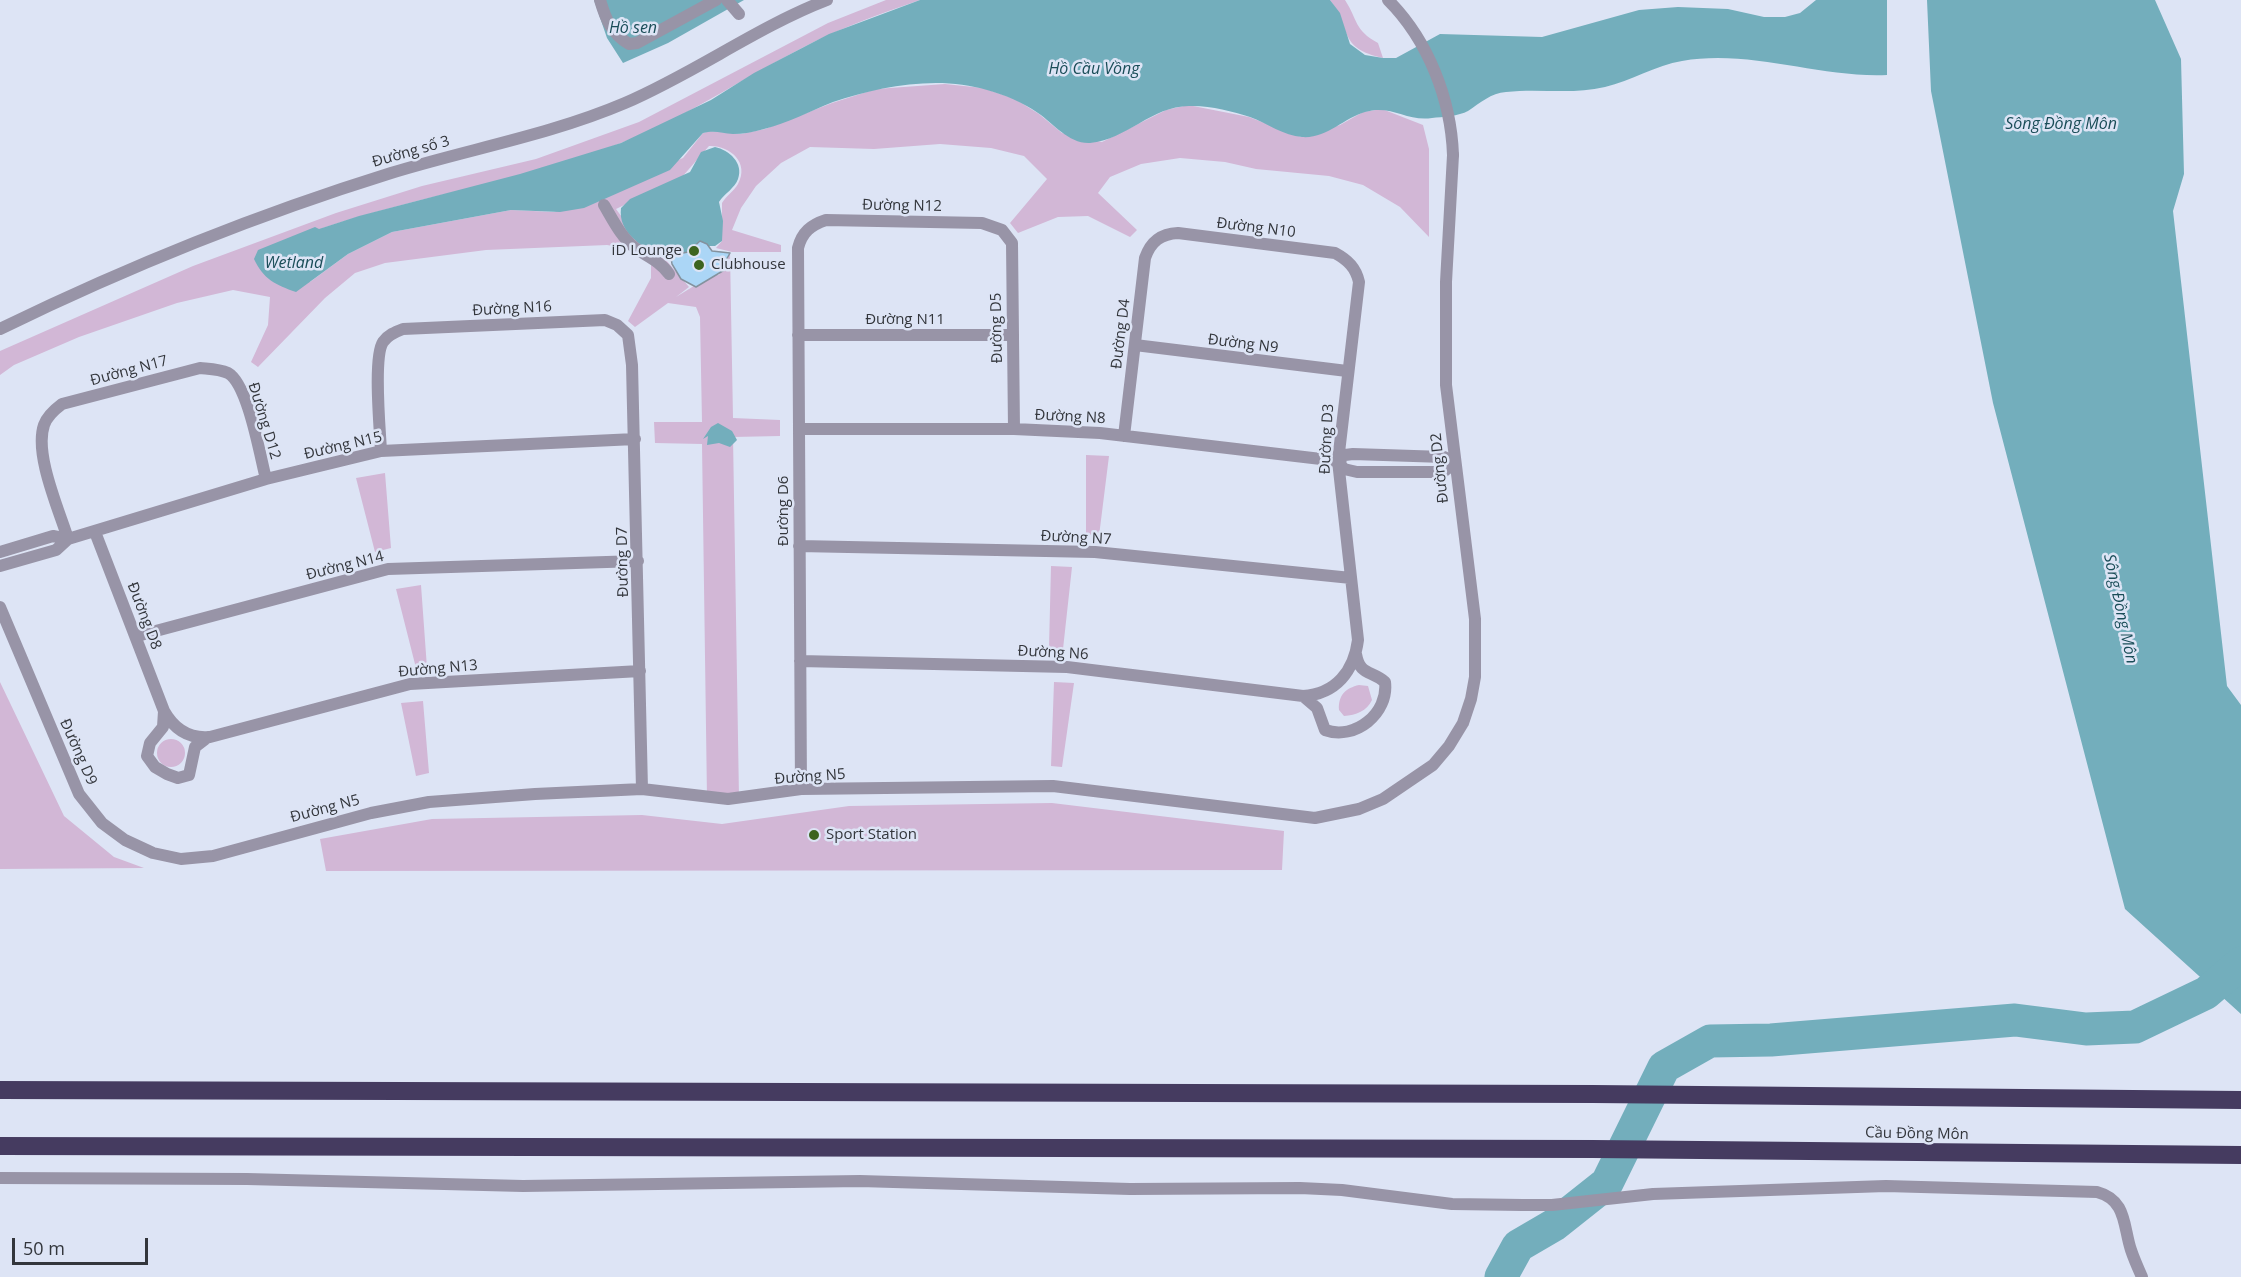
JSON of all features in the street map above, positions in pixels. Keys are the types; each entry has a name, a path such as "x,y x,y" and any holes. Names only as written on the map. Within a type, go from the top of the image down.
{"highway":[{"path":"0,1090 1593,1094 2241,1100"},
{"name":"Cầu Đồng Môn","path":"0,1146 1593,1149 2241,1155"}],"street":[{"path":"600,0 607,24 617,37 629,44 637,43 716,0"},
{"path":"727,0 739,14"},
{"name":"Đường D2","path":"1388,0 1415,32 1426,52 1445,104 1453,155 1445,324 1446,385 1475,619 1475,677 1463,723 1449,746 1433,765"},
{"name":"Đường số 3","path":"0,329 161,255 295,204 393,172 557,128 625,103 821,2"},
{"path":"604,205 623,236 637,249 664,266 669,274"},
{"name":"Đường N12","path":"803,234 813,224 826,220 982,223 1002,230"},
{"name":"Đường D5","path":"1002,230 1012,243 1014,429"},
{"name":"Đường N10","path":"1156,239 1178,233 1335,253 1349,263"},
{"name":"Đường D6","path":"801,789 798,248 803,234"},
{"name":"Đường D4","path":"1124,436 1145,258 1148,247 1156,239"},
{"name":"Đường D3","path":"1349,263 1357,271 1359,282 1338,461 1358,623 1356,654"},
{"name":"Đường N16","path":"381,451 378,359 382,343 393,333 403,329 605,320 617,324 628,335"},
{"name":"Đường N11","path":"798,335 1012,334"},
{"name":"Đường D7","path":"628,335 633,365 642,789"},
{"name":"Đường N9","path":"1135,345 1347,371"},
{"name":"Đường N17","path":"68,539 44,461 41,441 44,424 53,411 62,404 200,368 217,369 230,374"},
{"name":"Đường D12","path":"230,374 241,388 266,479"},
{"name":"Đường N8","path":"799,429 1014,429 1124,436 1338,461 1344,469 1357,471 1443,472 1454,463"},
{"name":"Đường N15","path":"0,566 56,550 68,539 266,479 381,451 635,439"},
{"name":"Đường D8","path":"95,532 164,711"},
{"name":"Đường N15","path":"0,552 57,536 68,539"},
{"name":"Đường N7","path":"799,546 1095,552 1351,578"},
{"name":"Đường N14","path":"136,636 388,569 638,561"},
{"name":"Đường D9","path":"0,607 63,760 85,804 102,823 125,840 153,853 182,859"},
{"path":"1303,696 1317,708 1325,730 1337,734 1351,732 1364,723 1383,704 1387,694 1385,682 1378,676 1364,671 1358,665 1356,654"},
{"name":"Đường N6","path":"800,661 1067,667 1303,696 1321,693 1332,688 1347,674 1356,654"},
{"name":"Đường N13","path":"164,711 174,726 183,732 197,737 210,737 410,684 640,671"},
{"path":"164,711 163,727 150,743 147,752 150,760 162,771 178,778 189,775 195,747 210,737"},
{"name":"Đường N5","path":"182,859 213,856 371,813 429,802 642,789 728,799 801,789 1053,786 1316,818 1335,816 1376,802 1410,783 1433,765"},
{"path":"0,1178 247,1179 523,1186 860,1181 1130,1189 1321,1189 1452,1204 1552,1205 1653,1194 1887,1186 2097,1192 2116,1202 2123,1213 2131,1250 2142,1277"}],"shaded area":[{"path":"886,0 920,0 816,41 668,122 621,143 548,168 397,206 323,228 310,282 348,254 392,232 511,210 554,212 683,158 703,133 710,131 741,134 765,129 876,89 945,84 983,88 1015,99 1039,114 1062,133 1102,142 1166,110 1188,105 1249,117 1301,137 1340,125 1363,112 1382,109 1423,125 1429,149 1429,237 1400,207 1363,185 1329,176 1256,169 1225,162 1180,158 1141,164 1110,177 1098,193 1137,230 1130,237 1088,216 1058,217 1018,233 1010,223 1047,179 1024,156 991,148 940,144 874,149 810,147 781,163 756,186 741,208 732,230 781,245 781,252 732,252 716,248 722,241 722,203 738,184 741,176 736,156 724,148 709,146 682,177 616,209 646,250 666,260 689,287 676,297 702,281 700,276 719,275 730,253 733,418 780,420 780,436 733,437 739,798 707,798 702,444 655,443 654,422 702,422 700,317 696,307 668,303 635,327 628,321 651,278 651,264 631,249 607,245 486,250 385,263 355,273 325,298 258,367 251,362 268,325 270,297 233,290 177,303 79,337 14,365 0,375 0,351 193,266 336,213 422,186 536,159 639,122 828,23"},
{"path":"1330,0 1345,0 1360,29 1378,43 1383,58 1369,54 1352,43"},
{"path":"1086,455 1109,456 1099,536 1086,534"},
{"path":"385,473 391,548 375,552 356,478"},
{"path":"1051,566 1072,567 1063,649 1049,648"},
{"path":"421,585 427,668 416,668 396,589"},
{"path":"0,682 64,816 114,857 144,868 0,869"},
{"path":"1054,682 1074,683 1062,767 1051,766"},
{"path":"1359,685 1368,686 1372,700 1361,712 1344,716 1339,710 1341,696 1350,688"},
{"path":"423,701 429,773 416,776 401,703"},
{"path":"171,739 181,743 185,753 181,763 171,767 161,763 157,753 161,743"},
{"name":"Sport Station","path":"1052,803 1284,831 1282,870 326,871 320,839 432,819 642,815 722,824 849,806"}],"water":[{"name":"Hồ sen","path":"594,0 744,0 668,43 623,63 607,38"},
{"name":"Hồ Cầu Vồng","path":"920,0 1330,0 1340,13 1350,44 1365,55 1396,58 1440,34 1542,37 1639,10 1678,7 1728,9 1764,17 1785,17 1800,13 1816,0 1887,0 1887,75 1861,75 1759,61 1708,58 1672,63 1605,87 1495,94 1468,111 1450,116 1423,119 1391,111 1374,110 1357,115 1327,132 1311,137 1295,136 1250,117 1228,111 1204,106 1189,106 1163,111 1115,136 1090,143 1069,137 1032,109 994,92 949,83 909,84 851,96 782,124 756,131 737,134 703,133 670,170 584,208 560,212 511,210 392,232 348,254 296,292 271,280 262,272 254,259 258,250 315,227 319,229 359,216 520,174 621,143 711,100 754,73 829,34"},
{"name":"Sông Đồng Môn","path":"1927,0 2155,0 2181,59 2184,174 2173,211 2227,686 2241,705 2241,1014 2125,909 1993,403 1931,91"},
{"path":"715,147 730,154 739,168 737,182 719,202 723,221 722,241 715,246 693,246 686,255 677,245 656,256 627,231 621,217 621,208 630,199 690,172 701,152"},
{"path":"718,423 732,431 737,440 730,447 719,443 707,445 708,436 703,439 711,427"}],"building":[{"name":"Clubhouse","path":"700,241 707,244 712,251 730,253 725,262 726,269 696,287 681,279 671,258 688,252"}],"waterway":[{"path":"1501,1277 1518,1246 1554,1225 1607,1183 1664,1067 1710,1041 1771,1040 2015,1020 2086,1029 2135,1027 2206,993 2241,963"}],"place":[{"name":"iD Lounge","path":"694,251"},
{"name":"Clubhouse","path":"699,265"},
{"name":"Sport Station","path":"814,835"}],"water label":[{"name":"Wetland","path":"294,263"}]}
